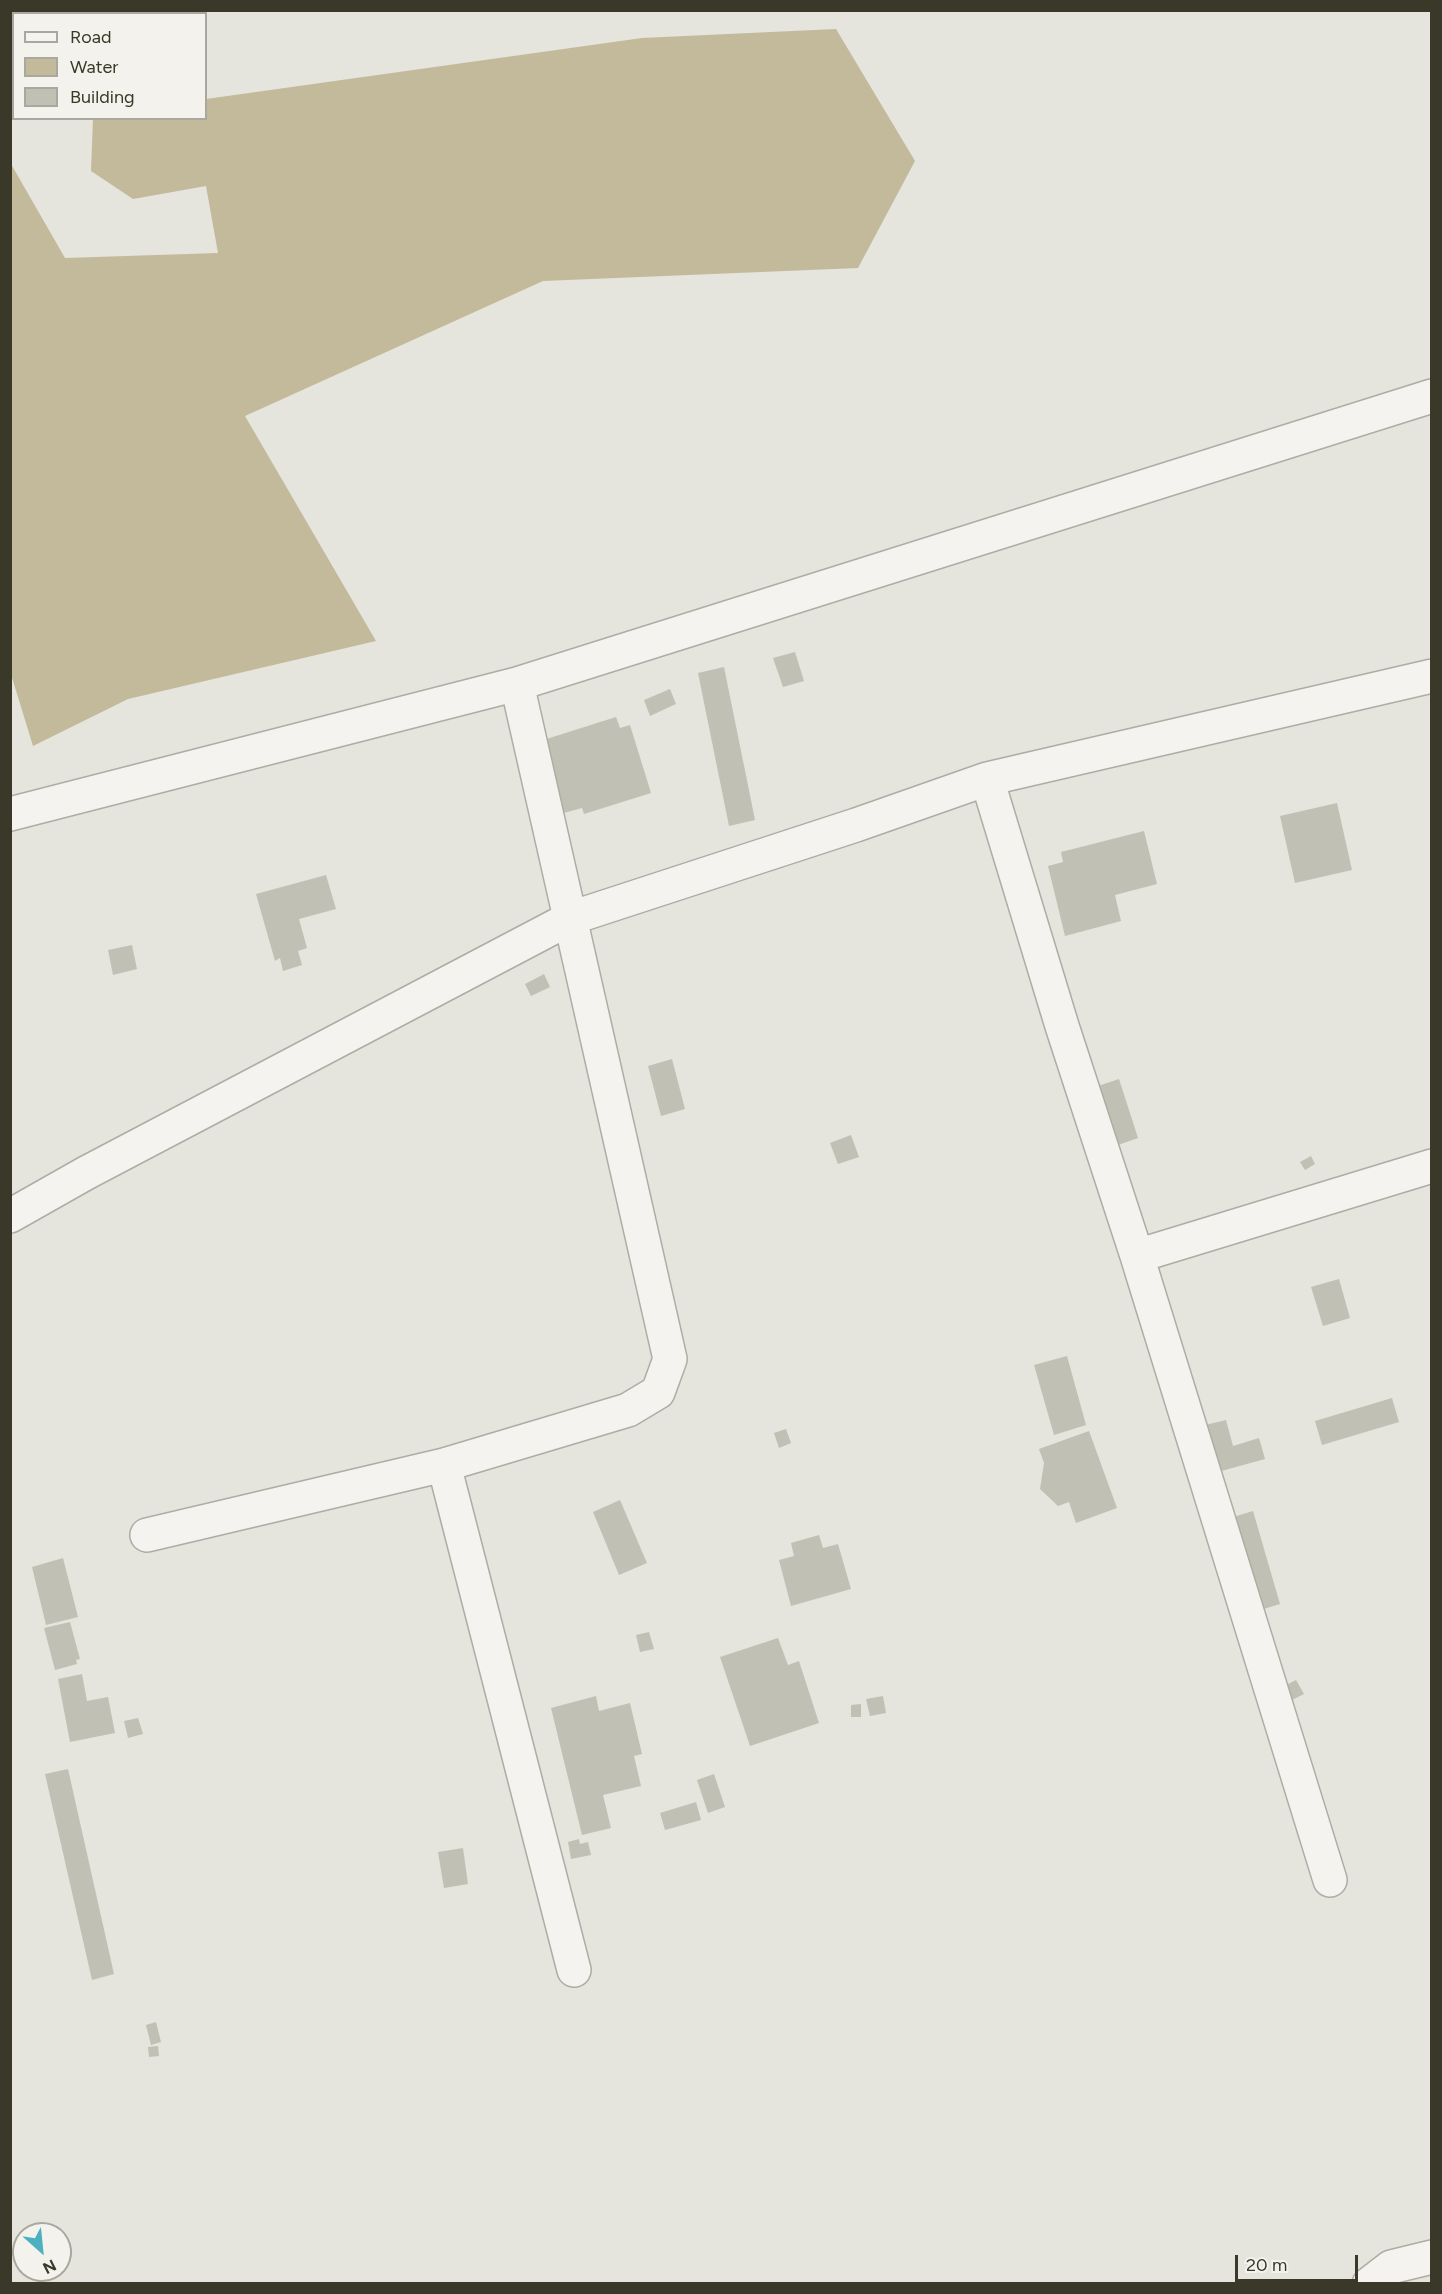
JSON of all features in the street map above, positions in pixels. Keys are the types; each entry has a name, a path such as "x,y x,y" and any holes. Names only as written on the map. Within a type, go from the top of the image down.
{"street":[{"path":"10,814 517,684 1431,396"},
{"path":"10,1216 86,1173 571,918 856,825 987,779 1431,676"},
{"path":"147,1535 444,1465 628,1410 658,1392 670,1359 517,684"},
{"path":"987,779 1062,1026 1137,1256 1330,1880"},
{"path":"1137,1256 1431,1166"},
{"path":"444,1465 574,1970"},
{"path":"1369,2283 1391,2267 1431,2257"}],"water":[{"path":"836,29 915,161 858,268 543,281 245,416 376,641 128,699 33,746 10,671 11,164 65,258 218,253 206,186 133,199 91,171 93,120 207,120 207,99 642,38"}],"building":[{"path":"795,652 804,681 783,687 773,658"},
{"path":"724,667 755,820 729,826 698,673"},
{"path":"670,689 676,704 650,716 644,700"},
{"path":"616,717 620,728 630,725 651,793 584,814 582,808 560,814 537,742"},
{"path":"1337,803 1352,870 1295,883 1280,816"},
{"path":"1144,831 1157,884 1115,895 1121,921 1065,936 1048,866 1063,862 1061,852"},
{"path":"326,875 336,909 299,919 307,948 298,951 302,965 283,971 280,958 275,961 256,894"},
{"path":"132,945 137,969 113,975 108,950"},
{"path":"544,974 550,987 531,996 525,984"},
{"path":"672,1059 685,1109 661,1116 648,1066"},
{"path":"1119,1079 1138,1138 1118,1145 1098,1086"},
{"path":"851,1135 859,1157 838,1164 830,1143"},
{"path":"1311,1156 1315,1164 1305,1170 1300,1162"},
{"path":"1339,1279 1350,1318 1323,1326 1311,1287"},
{"path":"1067,1356 1086,1425 1054,1435 1034,1365"},
{"path":"1392,1398 1399,1422 1322,1445 1315,1421"},
{"path":"1226,1420 1233,1446 1259,1438 1265,1459 1214,1473 1201,1426"},
{"path":"786,1429 791,1443 779,1448 774,1433"},
{"path":"1089,1431 1117,1508 1076,1523 1069,1502 1058,1506 1040,1489 1044,1463 1039,1449"},
{"path":"620,1500 647,1563 619,1575 593,1512"},
{"path":"1253,1511 1280,1604 1257,1611 1230,1518"},
{"path":"819,1535 823,1548 838,1544 851,1589 791,1606 779,1560 794,1556 791,1543"},
{"path":"63,1558 78,1617 46,1625 32,1567"},
{"path":"70,1622 80,1659 76,1660 77,1664 55,1670 44,1628"},
{"path":"649,1632 654,1649 640,1652 636,1635"},
{"path":"778,1638 788,1665 799,1661 819,1723 750,1746 720,1657"},
{"path":"82,1674 87,1701 108,1697 115,1733 70,1742 58,1679"},
{"path":"1296,1680 1304,1694 1290,1701 1282,1687"},
{"path":"596,1696 599,1711 630,1703 642,1754 634,1756 641,1786 603,1795 611,1828 582,1835 551,1708"},
{"path":"883,1696 886,1713 870,1716 866,1699"},
{"path":"861,1704 861,1717 851,1717 851,1705"},
{"path":"138,1718 143,1734 128,1738 124,1721"},
{"path":"68,1769 114,1974 92,1980 45,1774"},
{"path":"714,1774 725,1807 708,1813 697,1780"},
{"path":"696,1802 701,1820 665,1830 660,1813"},
{"path":"579,1839 580,1844 588,1842 591,1855 571,1859 568,1842"},
{"path":"463,1848 468,1884 444,1888 438,1852"},
{"path":"156,2022 161,2042 151,2045 146,2025"},
{"path":"158,2046 159,2056 149,2057 148,2047"}]}
